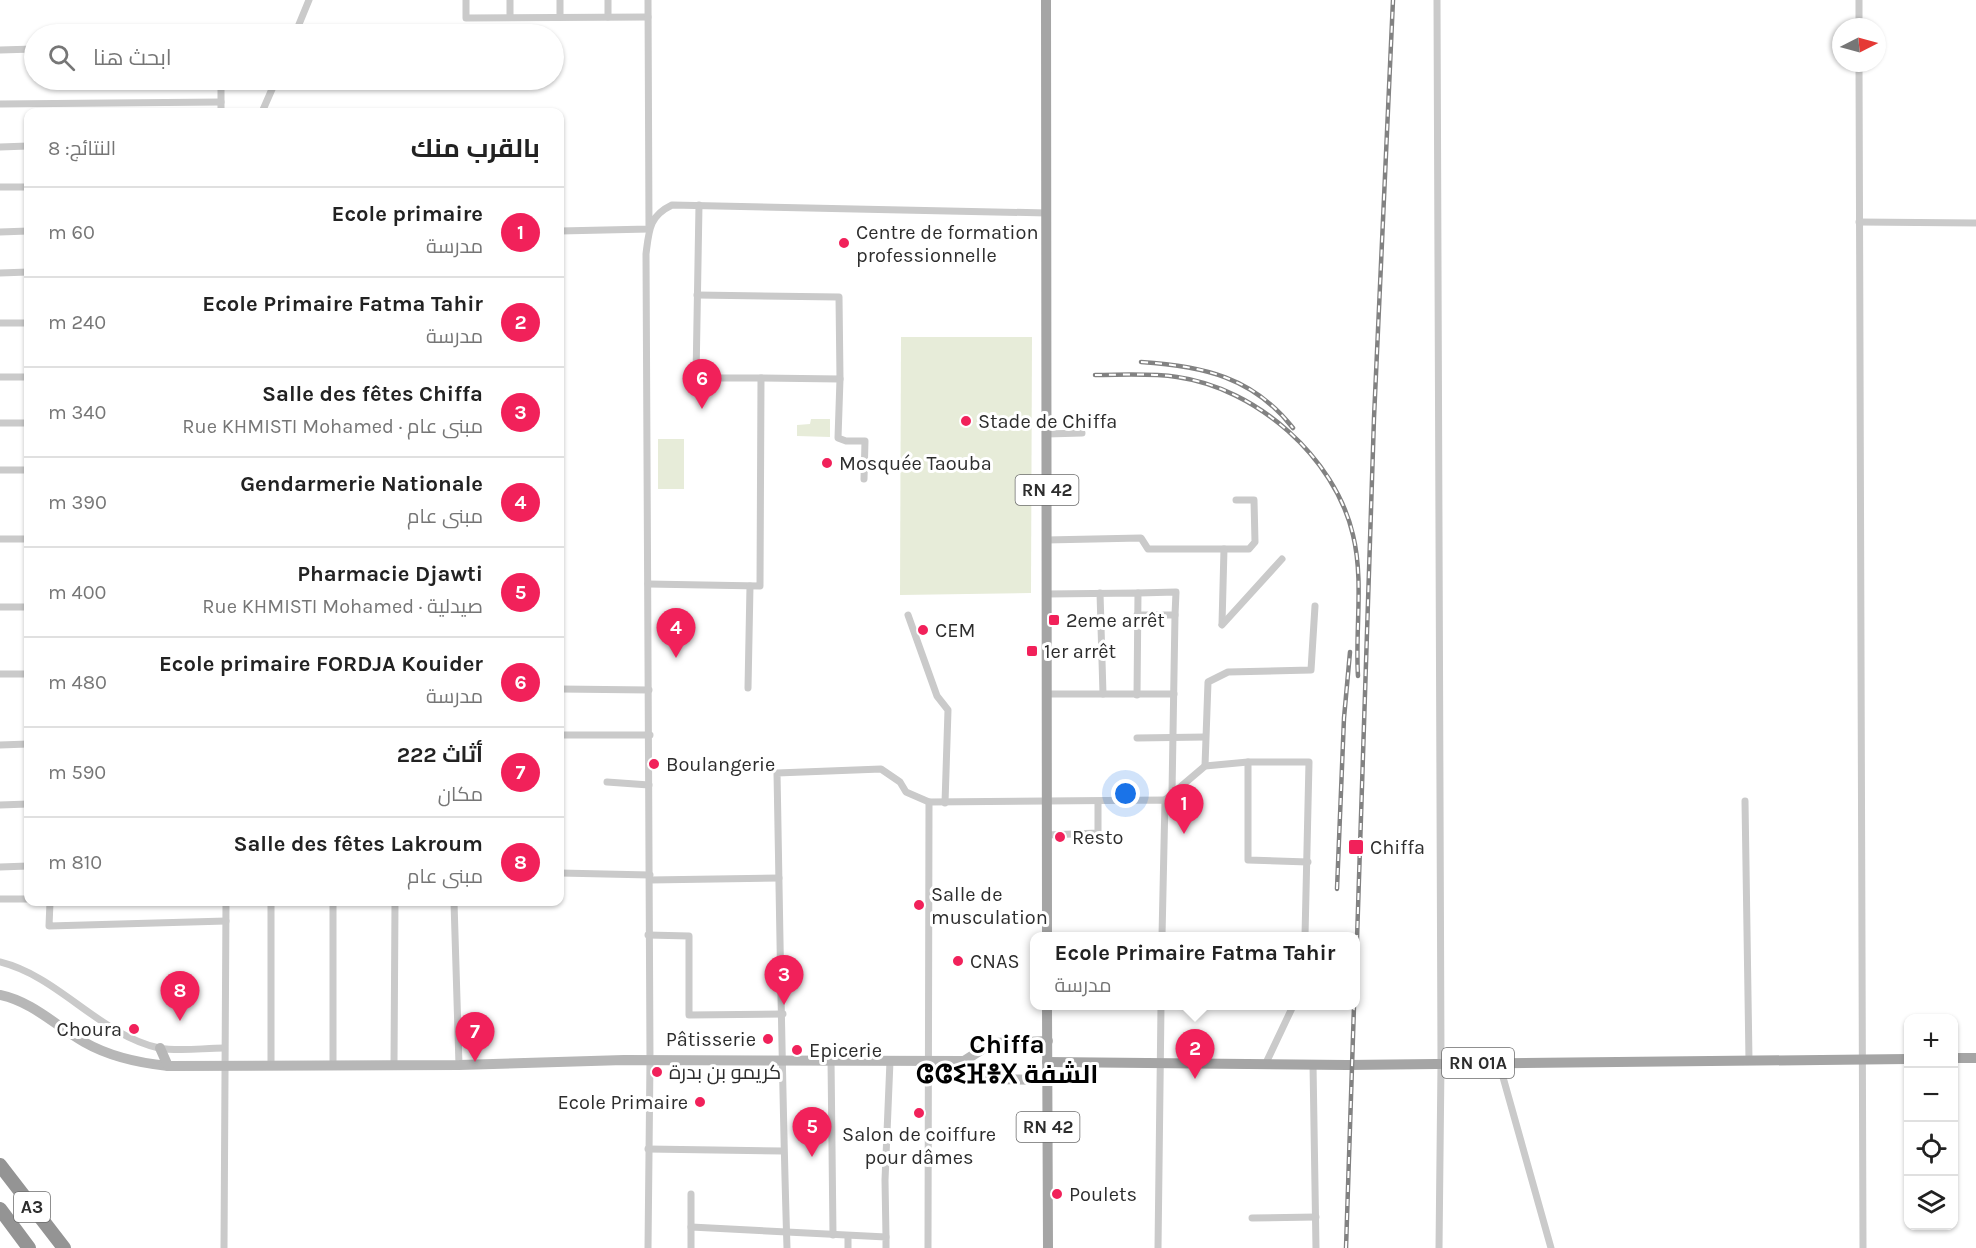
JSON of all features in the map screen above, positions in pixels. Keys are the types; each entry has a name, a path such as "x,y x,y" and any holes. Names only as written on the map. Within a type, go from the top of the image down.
{"highway":[{"name":"A3","path":"0,1165 64,1248"},
{"name":"A3","path":"0,1209 29,1248"}],"main road":[{"name":"RN 42","path":"1046,0 1047,932"},
{"path":"0,995 33,1007 97,1048 139,1062 168,1066 459,1065 650,1060 964,1061 992,1043 1048,1041"},
{"name":"RN 42","path":"1047,1010 1048,1248"},
{"path":"160,1048 168,1066"},
{"path":"1958,1059 1976,1058"},
{"name":"RN 01A","path":"1047,1062 1313,1065 1904,1059"},
{"path":"964,1061 993,1078 1048,1080"}],"street":[{"path":"299,24 309,0"},
{"path":"466,0 466,18 648,17"},
{"path":"510,0 510,17"},
{"path":"560,0 560,17"},
{"path":"608,0 608,17"},
{"path":"648,0 650,230 646,254 650,735 648,1248"},
{"path":"1437,0 1441,1063 1439,1248"},
{"path":"1858,0 1859,18"},
{"path":"0,50 24,49"},
{"path":"1859,72 1863,1248"},
{"path":"221,90 221,108"},
{"path":"264,108 272,90"},
{"path":"0,104 221,102"},
{"path":"0,147 24,146"},
{"path":"0,187 24,187"},
{"path":"650,230 658,212 672,205 1047,213"},
{"path":"699,205 696,378 840,379"},
{"path":"1859,222 1976,223"},
{"path":"564,231 650,230"},
{"path":"0,231 24,231"},
{"path":"0,273 24,272"},
{"path":"697,295 839,297 838,438 846,441 865,441 864,478"},
{"path":"0,323 24,323"},
{"path":"0,377 24,377"},
{"path":"648,584 760,586 761,378"},
{"path":"0,423 24,423"},
{"path":"1047,434 1082,433"},
{"path":"0,470 24,470"},
{"path":"1046,540 1141,538 1148,549 1249,549 1255,542 1254,500 1236,500"},
{"path":"0,539 24,539"},
{"path":"1224,549 1222,625 1282,559"},
{"path":"748,688 750,586"},
{"path":"1047,594 1176,592 1172,793"},
{"path":"1100,593 1102,694"},
{"path":"1137,695 1138,593"},
{"path":"1205,766 1208,682 1228,672 1311,670 1315,606"},
{"path":"0,608 24,607"},
{"path":"908,615 937,696 948,710 945,803"},
{"path":"1137,615 1175,615"},
{"path":"0,674 24,674"},
{"path":"564,689 649,690"},
{"path":"1047,694 1174,694"},
{"path":"564,735 650,735"},
{"path":"1137,738 1205,737"},
{"path":"0,745 24,744"},
{"path":"1248,762 1248,860 1308,862"},
{"path":"787,1248 781,1061 783,1014 777,773 881,769 900,782 906,792 929,802 1098,802 1165,800 1205,766 1248,762 1309,762 1305,932"},
{"path":"607,783 650,785"},
{"path":"1162,932 1165,800"},
{"path":"1745,801 1749,1060"},
{"path":"928,1248 929,802"},
{"path":"1047,835 1098,833 1098,802"},
{"path":"0,805 24,804"},
{"path":"0,867 24,866"},
{"path":"564,873 650,878 779,878"},
{"path":"0,899 24,899"},
{"path":"50,906 50,926 226,921"},
{"path":"224,1248 226,906"},
{"path":"271,906 271,1065"},
{"path":"333,906 333,1065"},
{"path":"394,1065 395,906"},
{"path":"454,906 459,1065"},
{"path":"648,935 689,936 689,1015 783,1014"},
{"path":"0,962 36,976 114,1030 160,1048 224,1048"},
{"path":"1158,1248 1161,1010"},
{"path":"1265,1065 1291,1010"},
{"path":"831,1059 833,1235"},
{"path":"886,1248 885,1180 890,1061"},
{"path":"1500,1063 1551,1248"},
{"path":"1313,1065 1316,1248"},
{"path":"648,1149 783,1151"},
{"path":"691,1194 691,1248"},
{"path":"1252,1218 1316,1217"},
{"path":"691,1227 886,1237"},
{"path":"848,1236 848,1248"}],"green space":[{"name":"Stade de Chiffa","path":"901,337 1032,337 1031,593 900,595"},
{"path":"811,419 830,419 830,437 797,436 797,425 810,424"},
{"path":"658,439 684,439 684,489 658,489"}],"railway":[{"path":"1357,932 1374,418 1393,0"},
{"path":"1141,362 1185,367 1225,377 1261,397 1293,428"},
{"path":"1095,375 1167,376 1207,384 1235,395 1263,411 1288,431 1310,454 1329,479 1344,506 1353,535 1359,588 1358,676"},
{"path":"1337,889 1344,718 1350,652"},
{"path":"1346,1248 1354,1010"}],"place":[{"name":"Centre de formation professionnelle","path":"844,243"},
{"name":"Ecole primaire FORDJA Kouider","path":"702,409"},
{"name":"Stade de Chiffa","path":"966,421"},
{"name":"Mosquée Taouba","path":"827,463"},
{"name":"2eme arrêt","path":"1054,620"},
{"name":"CEM","path":"923,630"},
{"name":"1er arrêt","path":"1032,651"},
{"name":"Gendarmerie Nationale","path":"676,658"},
{"name":"Boulangerie","path":"654,764"},
{"name":"Ecole primaire","path":"1184,834"},
{"name":"Resto","path":"1060,837"},
{"name":"Chiffa","path":"1356,847"},
{"name":"Salle de musculation","path":"919,905"},
{"name":"CNAS","path":"958,961"},
{"name":"Salle des fêtes Chiffa","path":"784,1005"},
{"name":"Salle des fêtes Lakroum","path":"180,1021"},
{"name":"Choura","path":"134,1029"},
{"name":"Pâtisserie","path":"768,1039"},
{"name":"Epicerie","path":"797,1050"},
{"name":"أثاث 222","path":"475,1062"},
{"name":"كريمو بن بدرة","path":"657,1072"},
{"name":"Ecole Primaire Fatma Tahir","path":"1195,1079"},
{"name":"Ecole Primaire","path":"700,1102"},
{"name":"Salon de coiffure pour dâmes","path":"919,1113"},
{"name":"Pharmacie Djawti","path":"812,1157"},
{"name":"Poulets","path":"1057,1194"}],"district":[{"name":"Chiffa ⵛⵛⵉⴼⴻⵝ الشفة","path":"1007,1059"}]}
